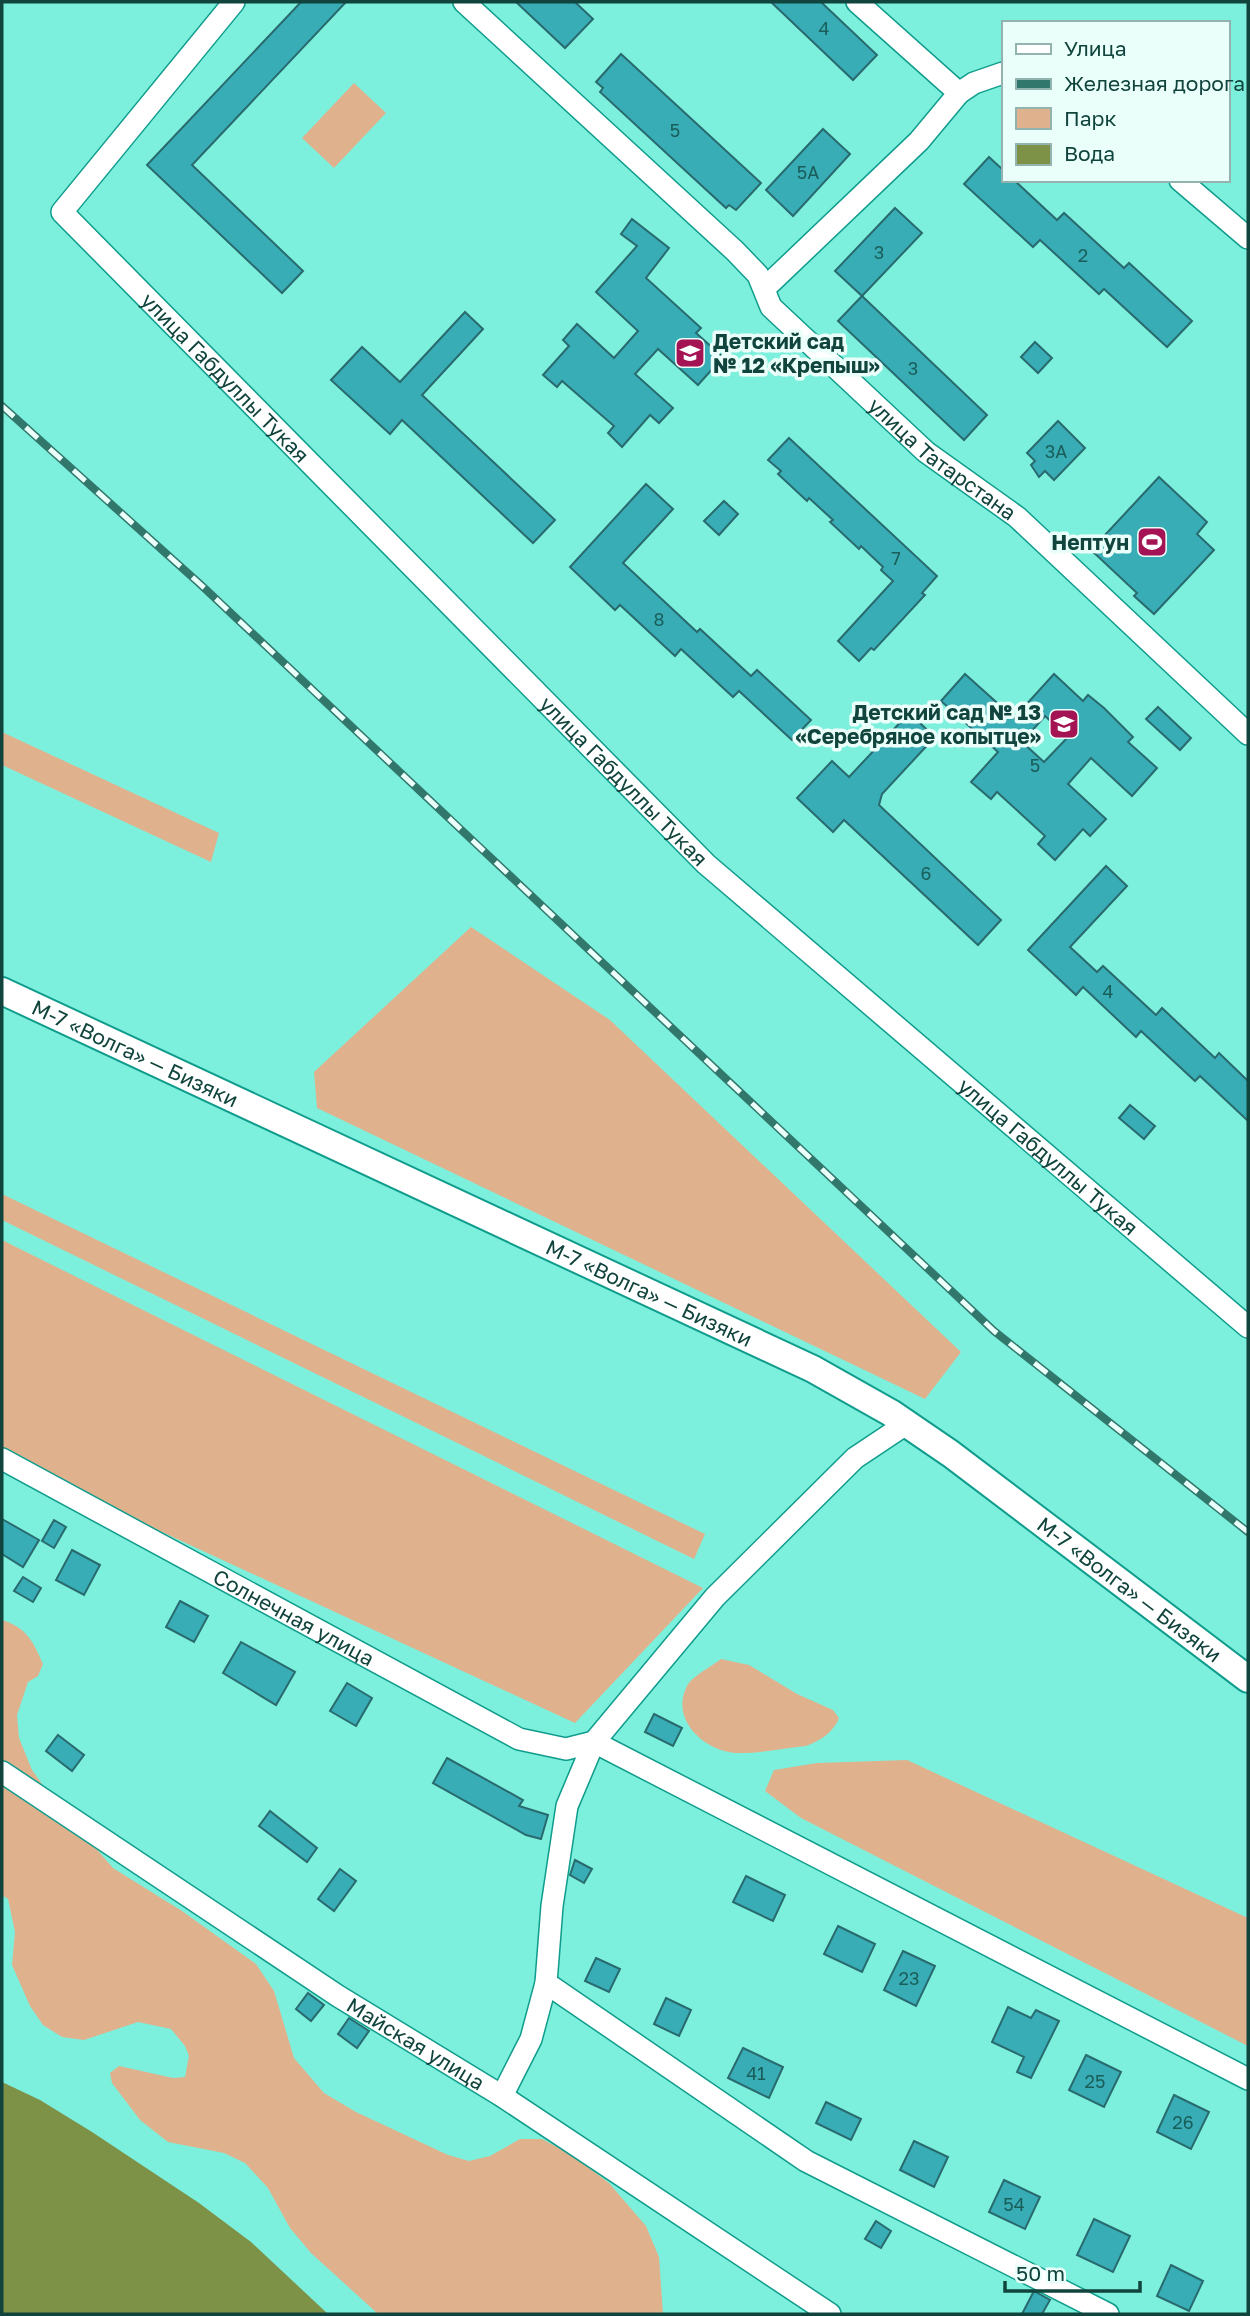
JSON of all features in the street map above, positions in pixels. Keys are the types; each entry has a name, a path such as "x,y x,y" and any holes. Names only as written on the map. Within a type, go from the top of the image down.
{"main road":[{"name":"М-7 «Волга» — Бизяки","path":"2,991 813,1369 906,1423 951,1454 1248,1679"}],"street":[{"name":"улица Габдуллы Тукая","path":"234,2 62,212 706,864 1248,1327"},
{"name":"улица Татарстана","path":"464,2 735,251 758,275 771,307 926,452 1017,517 1248,734"},
{"path":"857,2 959,93"},
{"path":"765,288 919,141 959,93 974,83 1002,73"},
{"path":"1182,182 1248,238"},
{"path":"502,2096 531,2039 546,1983 552,1906 567,1806 594,1742 715,1597 855,1458 906,1423"},
{"name":"Солнечная улица","path":"2,1459 519,1739 566,1749 594,1742"},
{"path":"594,1742 1248,2079"},
{"name":"Майская улица","path":"2,1772 338,1996 502,2096 830,2314"},
{"path":"546,1983 806,2161 1108,2314"}],"green space":[{"path":"354,83 386,113 334,168 302,138"},
{"path":"2,732 219,833 211,862 2,765"},
{"path":"471,927 610,1020 961,1352 925,1399 317,1108 314,1072"},
{"path":"2,1194 705,1534 694,1559 2,1220"},
{"path":"2,1240 703,1588 575,1723 58,1484 2,1450"},
{"path":"2,1620 18,1627 28,1636 43,1664 38,1676 28,1682 17,1715 19,1738 32,1770 52,1798 113,1868 182,1911 256,1964 274,1991 294,2058 324,2093 356,2112 448,2155 469,2161 490,2156 520,2139 542,2139 572,2155 609,2183 646,2226 659,2257 663,2314 378,2314 311,2253 290,2228 268,2188 245,2163 224,2153 168,2142 140,2120 112,2083 110,2073 119,2066 173,2078 185,2077 189,2056 185,2046 171,2029 138,2022 84,2040 62,2037 43,2025 30,2006 12,1965 15,1932 8,1899 2,1895"},
{"path":"721,1659 749,1665 797,1694 833,1710 839,1718 826,1735 806,1746 735,1753 712,1746 701,1739 686,1721 683,1698 689,1682"},
{"path":"907,1760 1248,1918 1248,2046 801,1818 765,1791 774,1770 817,1763"}],"water":[{"path":"2,2082 40,2100 199,2203 251,2242 328,2314 2,2314"}],"building":[{"path":"301,2 346,2 192,165 303,271 282,293 147,165"},
{"path":"516,2 575,2 593,19 565,48"},
{"path":"771,2 821,2 877,55 853,80"},
{"path":"621,54 761,183 736,210 729,205 726,208 600,92 603,88 596,82"},
{"path":"823,129 850,154 793,216 766,190"},
{"path":"989,157 1002,169 1002,182 1016,182 1057,220 1064,213 1124,268 1129,263 1192,321 1167,347 1104,289 1099,294 1040,240 1033,247 964,184"},
{"path":"895,208 922,233 862,296 835,271"},
{"name":"Детский сад № 12 «Крепыш»","path":"632,219 669,248 646,278 701,328 696,333 723,357 698,385 658,349 635,374 673,408 659,423 650,415 622,447 608,433 614,426 562,381 557,387 543,375 569,346 563,340 577,324 614,358 638,331 596,292 637,246 621,234"},
{"path":"862,296 987,415 964,440 838,321"},
{"path":"465,312 483,329 422,395 555,520 533,543 402,420 390,434 331,380 362,347 400,382"},
{"path":"1035,342 1052,358 1038,373 1021,357"},
{"path":"1058,421 1085,448 1054,480 1045,471 1039,477 1031,465 1035,461 1027,453"},
{"path":"789,438 937,576 922,593 925,595 874,650 871,648 859,661 838,641 893,581 861,546 859,549 830,522 833,520 809,498 807,501 778,474 781,471 768,460"},
{"name":"Нептун","path":"1159,477 1207,522 1197,534 1214,550 1154,614 1134,596 1137,593 1091,550"},
{"path":"646,484 673,509 623,563 697,632 700,629 751,676 757,670 811,720 792,740 739,691 733,697 681,649 675,656 620,605 615,610 570,567"},
{"path":"724,501 738,514 719,535 704,521"},
{"path":"965,674 1014,718 1054,674 1083,701 1088,695 1104,708 1133,737 1128,742 1157,768 1132,796 1091,758 1068,784 1106,819 1090,836 1083,829 1055,860 1038,844 1045,836 997,792 991,799 971,782 998,752 941,701","holes":["1045,716 1068,737 1044,762 1022,742"]},
{"path":"1158,707 1191,738 1180,750 1146,719"},
{"path":"909,713 935,737 882,794 879,805 1001,920 978,945 844,820 833,832 797,798 832,761 849,777"},
{"path":"1106,866 1127,886 1070,947 1097,972 1103,966 1156,1015 1162,1008 1215,1058 1219,1053 1248,1081 1248,1121 1200,1076 1195,1081 1141,1031 1136,1037 1083,987 1076,995 1028,950"},
{"path":"1130,1105 1155,1126 1144,1139 1119,1118"},
{"path":"2,1519 39,1540 23,1567 2,1554"},
{"path":"54,1520 66,1527 54,1548 42,1541"},
{"path":"72,1550 100,1565 84,1595 56,1580"},
{"path":"23,1577 41,1588 33,1602 14,1591"},
{"path":"180,1601 208,1616 194,1642 166,1627"},
{"path":"241,1642 295,1672 276,1705 223,1673"},
{"path":"347,1683 372,1698 356,1726 330,1711"},
{"path":"654,1714 682,1728 673,1746 645,1732"},
{"path":"58,1735 84,1755 72,1771 46,1751"},
{"path":"447,1758 523,1800 519,1806 548,1815 541,1839 526,1835 433,1783"},
{"path":"270,1811 317,1848 307,1862 259,1826"},
{"path":"575,1860 592,1869 584,1883 570,1875"},
{"path":"340,1869 356,1881 334,1911 318,1899"},
{"path":"746,1876 785,1895 773,1921 733,1902"},
{"path":"838,1926 875,1944 862,1972 824,1954"},
{"path":"903,1951 935,1966 916,2006 884,1990"},
{"path":"596,1958 620,1969 609,1992 585,1981"},
{"path":"308,1993 324,2005 311,2021 296,2009"},
{"path":"666,1998 691,2010 679,2036 654,2024"},
{"path":"1008,2007 1031,2018 1036,2010 1059,2021 1031,2078 1017,2072 1024,2057 992,2042"},
{"path":"349,2018 369,2031 357,2048 338,2034"},
{"path":"743,2048 783,2067 769,2098 728,2078"},
{"path":"1086,2055 1121,2072 1104,2107 1069,2090"},
{"path":"1174,2095 1209,2112 1191,2149 1157,2132"},
{"path":"826,2102 861,2119 851,2140 816,2123"},
{"path":"914,2141 948,2157 934,2187 900,2170"},
{"path":"1004,2180 1040,2197 1025,2229 989,2212"},
{"path":"1094,2219 1130,2236 1113,2272 1077,2255"},
{"path":"876,2221 891,2231 881,2248 865,2239"},
{"path":"1171,2265 1203,2281 1189,2311 1157,2296"},
{"path":"1034,2291 1050,2300 1042,2314 1022,2314"}],"railway":[{"path":"2,406 200,584 994,1331 1248,1532"}],"place":[{"name":"Детский сад № 12 «Крепыш»","path":"690,353"},
{"name":"Нептун","path":"1152,542"},
{"name":"Детский сад № 13 «Серебряное копытце»","path":"1064,724"}]}
